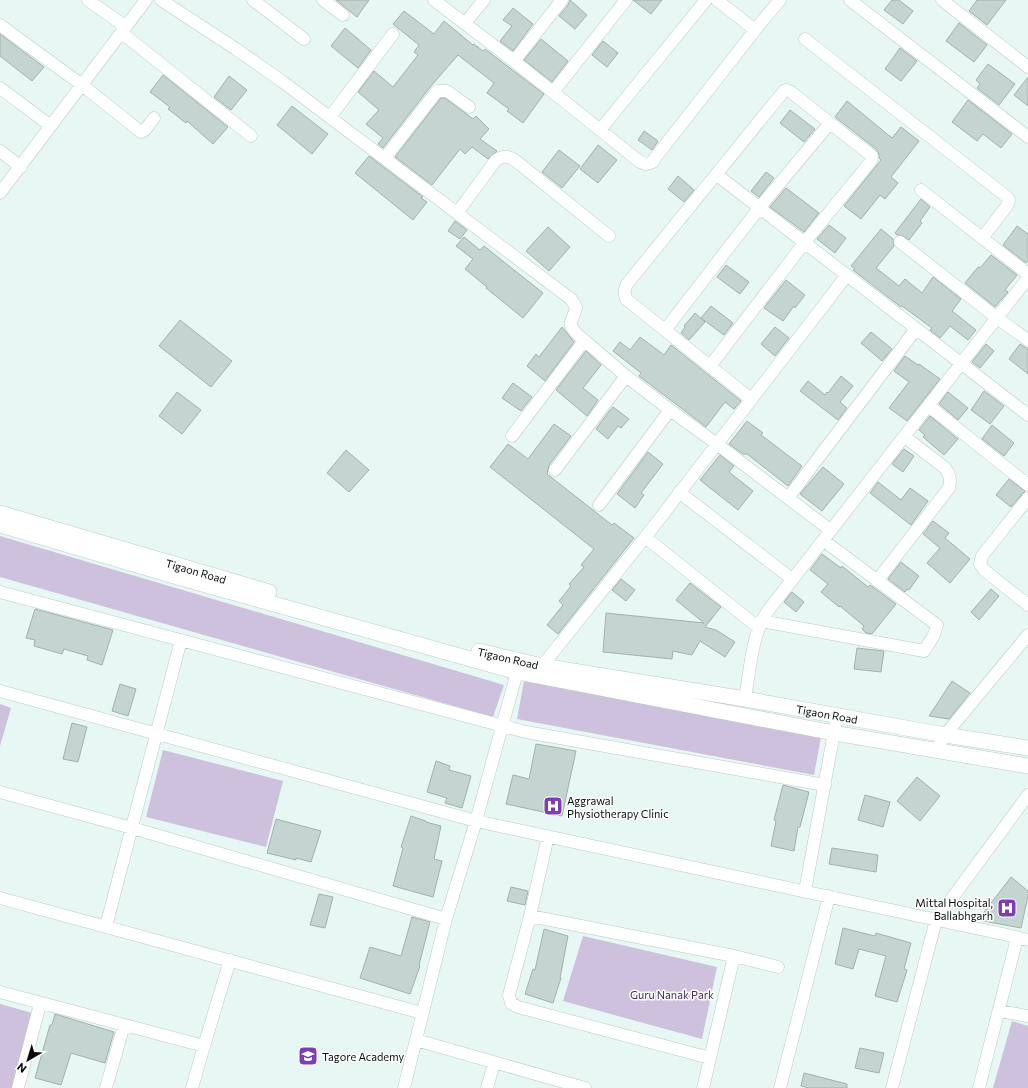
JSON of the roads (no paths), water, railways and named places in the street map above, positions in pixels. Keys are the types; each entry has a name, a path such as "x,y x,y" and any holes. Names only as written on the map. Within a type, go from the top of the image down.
{"street":[{"path":"88,0 251,136"},
{"path":"0,193 146,0"},
{"path":"161,0 236,49 330,117 571,299 576,307 570,324 571,328 584,341 670,410 788,498 877,581 937,626 934,635 924,651 760,624 645,537"},
{"path":"253,0 304,39"},
{"path":"323,0 343,15"},
{"path":"434,0 514,61 643,164 652,162 780,0"},
{"path":"465,23 484,0"},
{"path":"514,61 562,0"},
{"path":"553,92 626,0"},
{"path":"600,130 706,0"},
{"path":"717,0 755,30"},
{"path":"850,0 1028,137"},
{"path":"942,0 1028,67"},
{"path":"0,25 82,85 141,132 145,130 154,118"},
{"path":"330,117 393,34"},
{"path":"805,39 1007,197 1009,200 1007,206 982,238"},
{"path":"0,88 51,126"},
{"path":"710,366 805,242 872,158 872,156 787,90 784,91 627,284 624,295 626,299 751,399"},
{"path":"385,158 437,91 447,91 469,107"},
{"path":"665,330 760,207 830,123"},
{"path":"0,152 21,167"},
{"path":"457,213 496,160 502,156 508,156 609,236"},
{"path":"717,175 1028,415"},
{"path":"921,190 1028,274"},
{"path":"900,242 997,318 1028,340"},
{"path":"542,666 645,537 847,275"},
{"path":"744,699 760,624 792,579 905,437 1028,278"},
{"path":"788,498 916,329"},
{"path":"512,436 584,341"},
{"path":"555,470 626,376"},
{"path":"929,406 1028,484"},
{"path":"599,505 670,410"},
{"path":"877,581 949,488 951,480 950,475 945,468 905,437"},
{"path":"679,492 792,579"},
{"path":"1028,498 982,556 980,564 989,574 1028,605"},
{"name":"Tigaon Road","path":"0,513 218,578 449,643 518,667 542,666 1028,748"},
{"path":"0,525 188,580 572,681 834,733 1028,766"},
{"path":"0,592 526,732 825,785"},
{"path":"936,751 945,735 1028,635"},
{"path":"106,926 181,640"},
{"path":"404,1088 446,919 476,821 518,667"},
{"path":"0,691 476,821 829,896 1022,939 999,1010 979,1088"},
{"path":"805,891 837,716"},
{"path":"0,792 132,828 446,919"},
{"path":"892,1088 936,920 1028,795"},
{"path":"548,836 530,916 508,994 509,1000 514,1006 710,1058"},
{"path":"780,1088 829,896"},
{"path":"0,898 422,1013"},
{"path":"530,916 734,956 778,967"},
{"path":"703,1088 734,956"},
{"path":"192,1088 230,960"},
{"path":"0,992 40,1004 204,1046"},
{"path":"18,1088 40,1004"},
{"path":"999,1010 1028,1016"},
{"path":"106,1088 124,1025"},
{"path":"416,1040 494,1063 559,1085 585,1088"},
{"path":"487,1088 494,1063"}],"place":[{"name":"Aggrawal Physiotherapy Clinic","path":"553,806"},
{"name":"Mittal Hospital, Ballabhgarh","path":"1007,908"},
{"name":"Tagore Academy","path":"308,1056"}],"park label":[{"name":"Guru Nanak Park","path":"672,994"}]}
